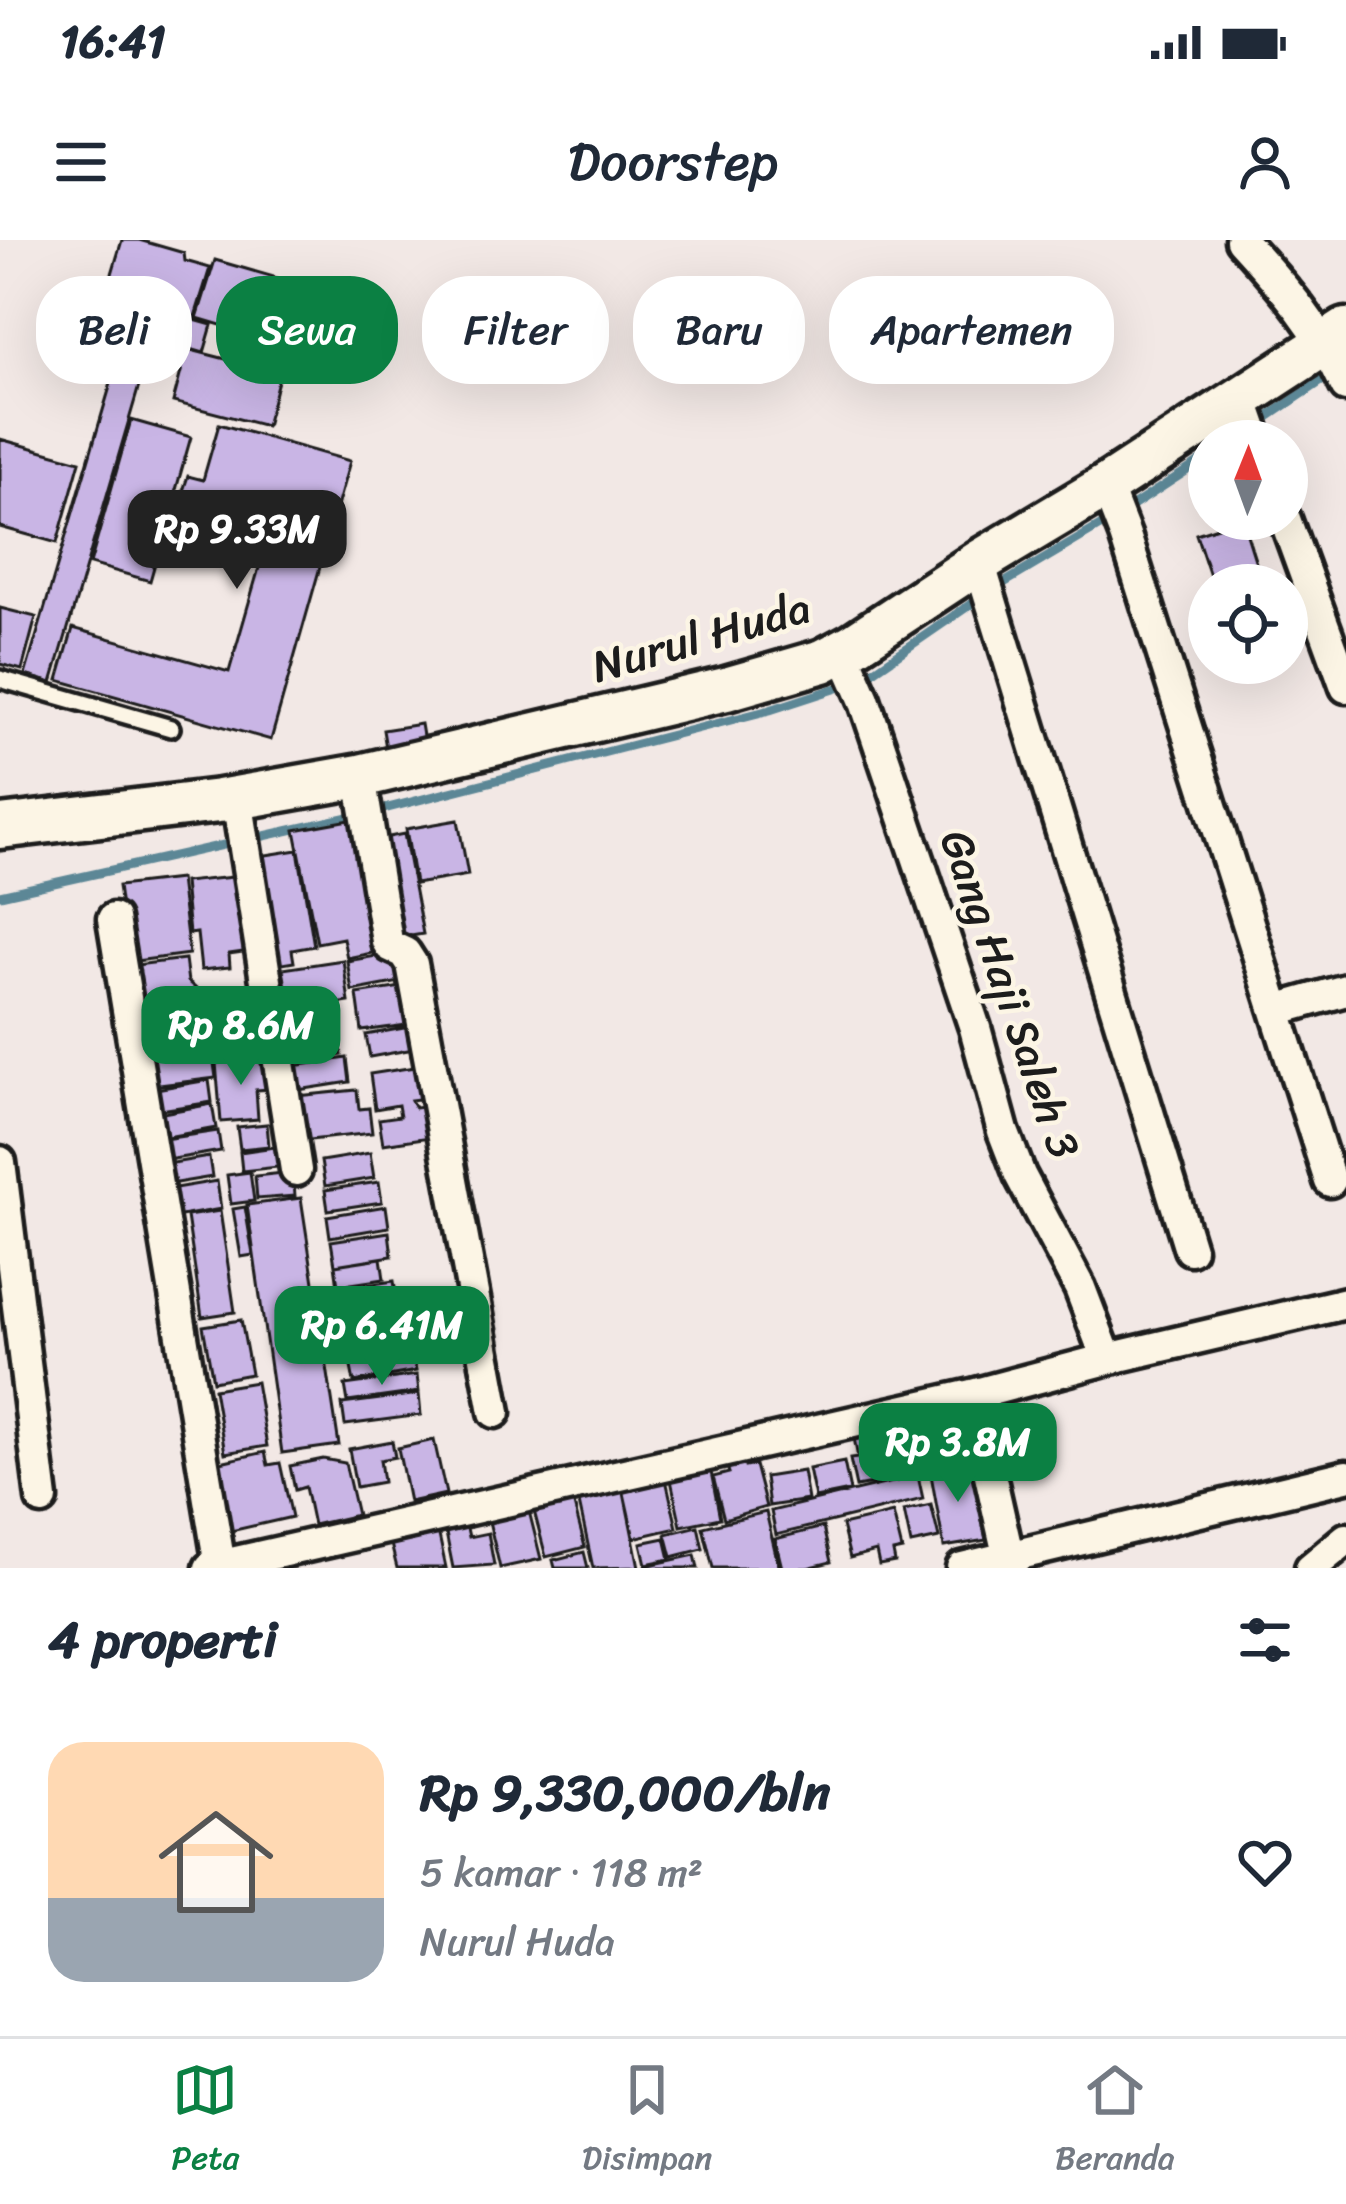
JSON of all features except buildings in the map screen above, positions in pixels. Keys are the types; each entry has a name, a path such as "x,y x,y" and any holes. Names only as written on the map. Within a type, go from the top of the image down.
{"street":[{"path":"1240,240 1296,300 1338,355"},
{"name":"Nurul Huda","path":"0,827 238,804 362,785 823,661 847,659 1115,509 1244,404 1338,355"},
{"path":"1244,404 1250,420"},
{"path":"1115,509 1330,1181"},
{"path":"1293,540 1346,687"},
{"path":"986,583 1190,1249"},
{"name":"Gang Haji Saleh 3","path":"847,659 975,1028 1020,1175 1080,1288 1107,1359"},
{"path":"362,785 387,941 412,964 495,1412"},
{"path":"238,804 296,1170"},
{"path":"113,919 215,1567 293,1559 1346,1303"},
{"path":"1276,1010 1346,990"},
{"path":"0,1162 42,1499"},
{"path":"972,1395 1010,1563"},
{"path":"962,1568 1010,1563 1346,1476"},
{"path":"1311,1568 1346,1539"}],"lane":[{"path":"0,679 172,728"}],"waterway":[{"path":"1263,420 1332,374"},
{"path":"0,895 376,811 770,710 859,681 987,593 1188,470"}]}
